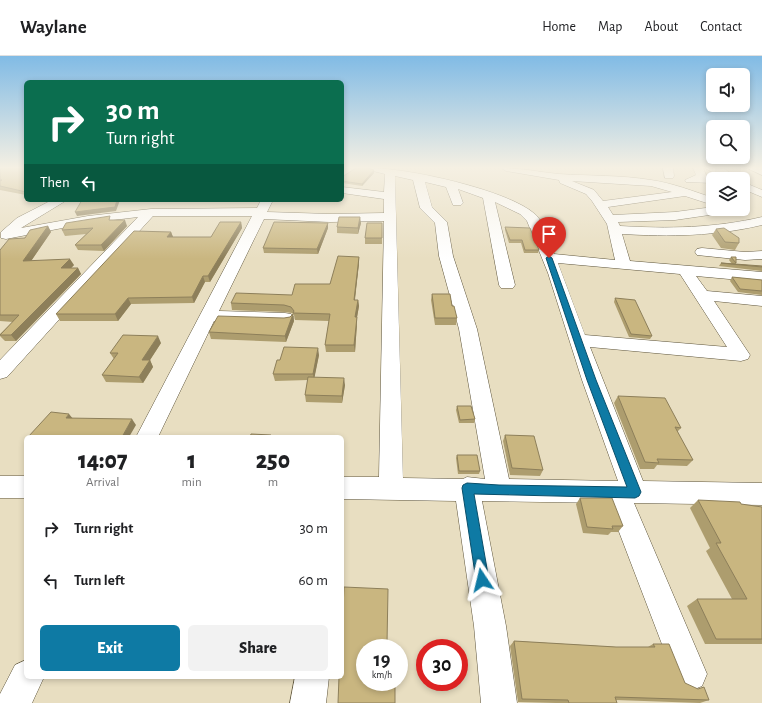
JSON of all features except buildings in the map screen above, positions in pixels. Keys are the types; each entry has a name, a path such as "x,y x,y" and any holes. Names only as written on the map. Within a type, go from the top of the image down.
{"street":[{"path":"388,198 391,217 391,488"},
{"path":"423,198 426,208 441,222 446,256 469,336 485,410 499,491"},
{"path":"455,198 457,203"},
{"path":"488,198 507,285"},
{"path":"493,198 524,211 533,219 549,258 578,340 625,492 690,674"},
{"path":"595,198 609,218 624,265"},
{"path":"600,205 653,198"},
{"path":"3,236 21,221 57,202"},
{"path":"3,236 87,220 171,211 262,209 330,218 391,217"},
{"path":"148,435 262,209"},
{"path":"0,372 149,213"},
{"path":"609,218 675,216 706,213"},
{"path":"746,216 762,222"},
{"path":"614,230 684,233 740,227 762,222"},
{"path":"702,252 745,256 762,255"},
{"path":"549,258 762,277"},
{"path":"578,340 741,355 685,270"},
{"path":"701,295 762,301"},
{"path":"208,316 285,318"},
{"path":"0,487 24,487"},
{"path":"344,488 467,488 499,491 762,494"},
{"path":"467,488 490,626 498,703"},
{"path":"14,703 26,679"},
{"path":"308,703 312,679"}],"route":[{"path":"482,580 467,488 499,491 635,492 592,380 549,258"}]}
